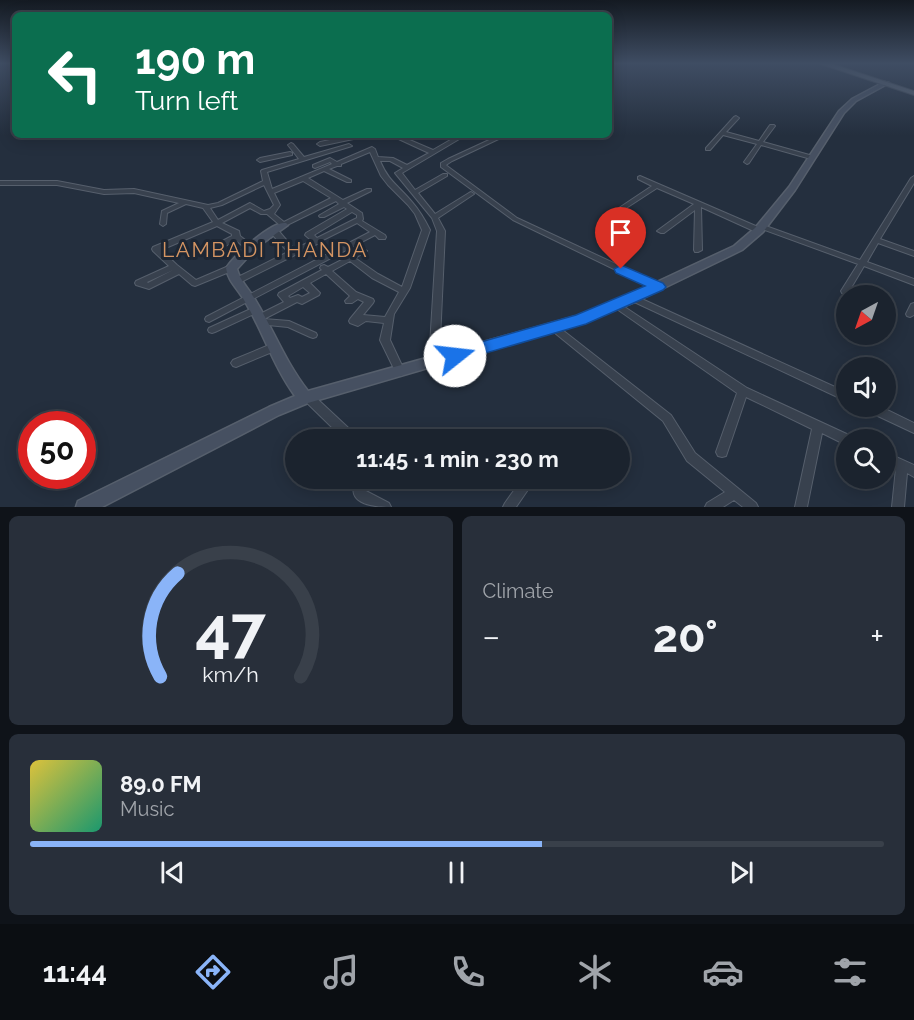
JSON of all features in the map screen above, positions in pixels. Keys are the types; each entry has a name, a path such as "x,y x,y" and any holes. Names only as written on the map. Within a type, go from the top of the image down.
{"main road":[{"path":"84,507 264,416 307,398 552,327 617,305 738,248 760,228 792,188 841,112 854,100 877,88"},
{"path":"899,88 914,93"},
{"path":"278,228 250,248 231,268 274,347 307,398"}],"street":[{"path":"708,149 736,118"},
{"path":"747,162 772,126"},
{"path":"722,133 811,157"},
{"path":"320,144 349,138"},
{"path":"400,138 432,152"},
{"path":"406,141 412,138"},
{"path":"434,362 441,231 435,217 398,175 406,167 458,138"},
{"path":"498,138 450,160 443,164 444,167 515,219 658,287"},
{"path":"291,145 303,160"},
{"path":"231,268 195,283 176,269 156,249 217,223 250,205 263,213 270,211 277,205 266,182 264,171 350,146"},
{"path":"271,192 372,149 390,184 405,195 417,209 426,230 404,291 388,320 385,339 400,372"},
{"path":"260,160 290,154"},
{"path":"376,159 391,159 406,167"},
{"path":"315,166 330,160 339,165"},
{"path":"326,170 350,181"},
{"path":"414,193 445,175"},
{"path":"640,178 760,228 914,282"},
{"path":"237,281 358,221 361,215 305,179"},
{"path":"0,183 57,183 104,192 134,191 205,206 220,204 266,182"},
{"path":"849,285 913,182"},
{"path":"618,211 657,185"},
{"path":"313,195 324,190"},
{"path":"278,228 323,204 340,202 369,190"},
{"path":"435,217 471,194"},
{"path":"322,216 340,202"},
{"path":"163,224 164,212 184,203"},
{"path":"323,204 332,210"},
{"path":"661,231 698,204"},
{"path":"698,204 698,250"},
{"path":"205,206 217,223 236,233 236,237 250,248"},
{"path":"318,242 309,235 352,209"},
{"path":"270,211 293,254"},
{"path":"209,319 319,262 378,235 358,221"},
{"path":"212,250 236,237"},
{"path":"877,240 914,254"},
{"path":"289,302 282,295 363,251"},
{"path":"350,258 375,276 404,291"},
{"path":"319,262 352,298 370,301 353,321 358,323 364,318 388,320"},
{"path":"139,283 149,286 176,269"},
{"path":"212,330 259,316 298,298 302,301 316,293 304,283"},
{"path":"633,298 836,392"},
{"path":"617,305 743,391 836,435"},
{"path":"259,316 289,324 313,335"},
{"path":"552,327 667,418 691,457 752,507"},
{"path":"236,363 274,347"},
{"path":"722,452 743,391"},
{"path":"307,398 341,429"},
{"path":"890,417 914,428"},
{"path":"801,507 818,426"},
{"path":"896,462 914,471"},
{"path":"898,507 902,465"},
{"path":"360,489 360,494 385,507"},
{"path":"509,507 522,489"},
{"path":"711,507 735,493"}],"district":[{"name":"LAMBADI THANDA","path":"265,250"}],"route":[{"path":"455,356 581,320 658,287 621,269"}]}
